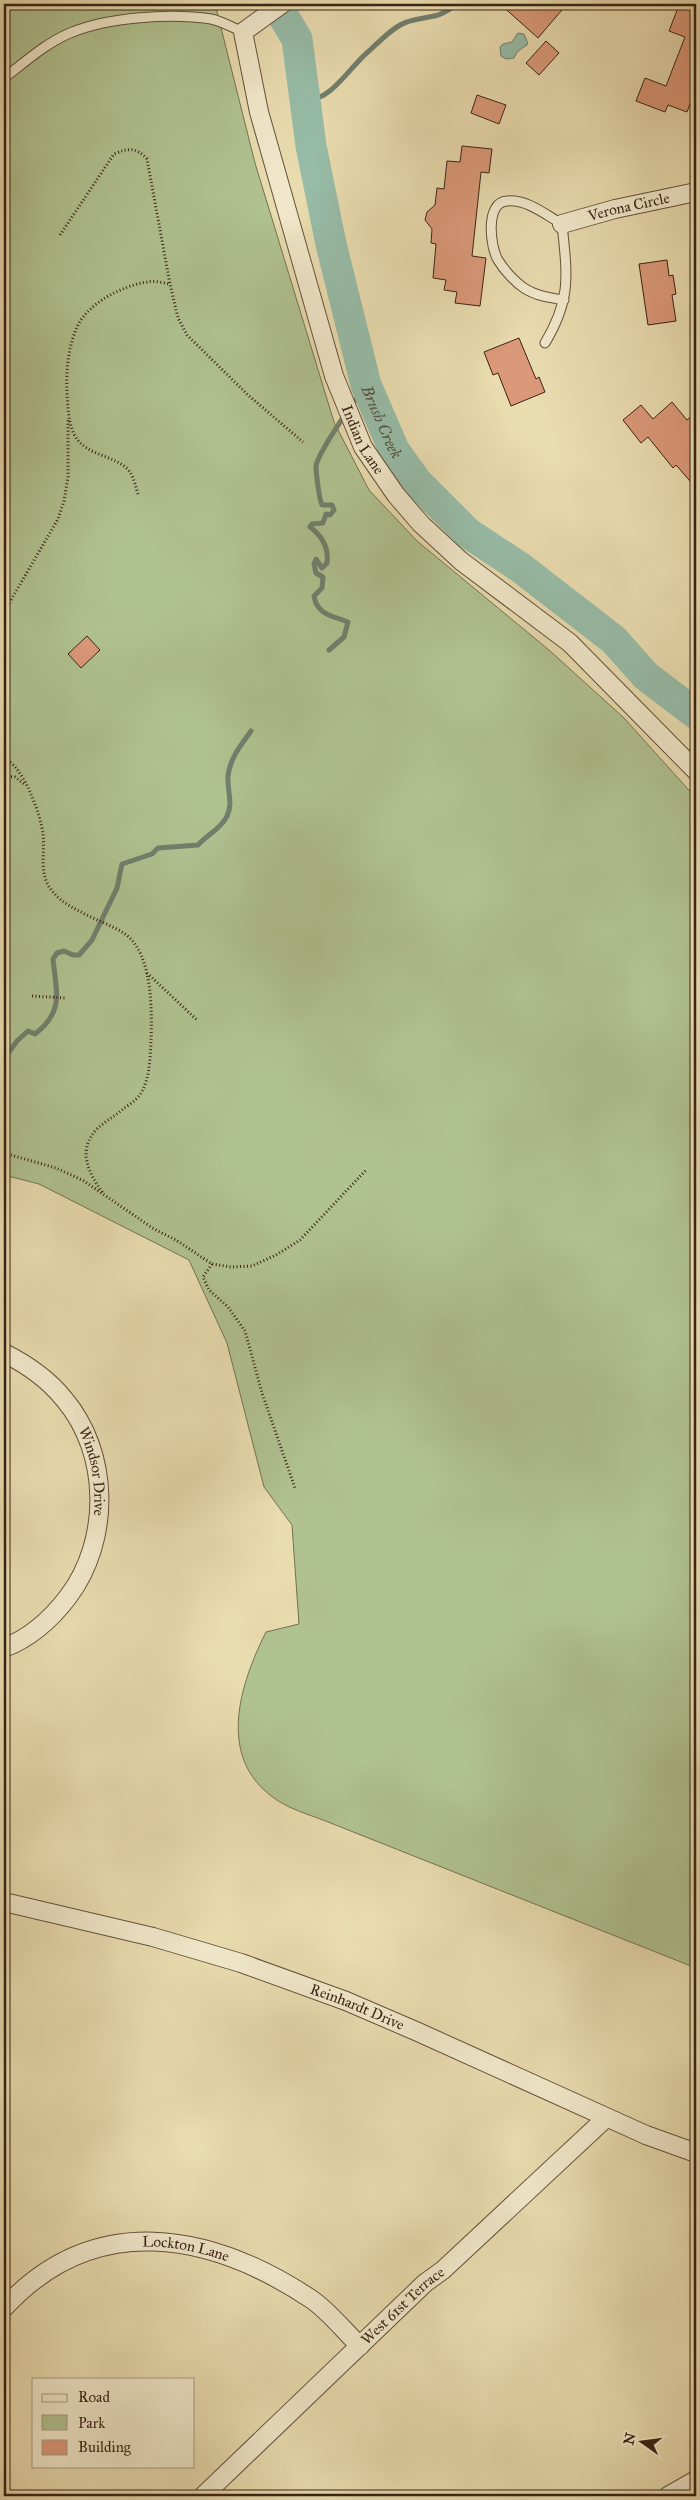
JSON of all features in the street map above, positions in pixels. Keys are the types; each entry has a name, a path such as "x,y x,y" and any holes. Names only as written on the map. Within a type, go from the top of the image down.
{"street":[{"path":"243,32 282,4"},
{"name":"Indian Lane","path":"243,32 259,112 334,376 363,447 396,495 421,524 461,561 570,643 696,771"},
{"name":"Verona Circle","path":"562,224 615,209 696,192"},
{"name":"Windsor Drive","path":"4,1353 45,1380 64,1399 82,1427 91,1449 100,1499 97,1530 92,1552 74,1589 58,1610 38,1628 4,1648"},
{"name":"Reinhardt Drive","path":"4,1902 153,1937 250,1966 409,2028 606,2118 696,2153"},
{"name":"West 61st Terrace","path":"203,2496 425,2283 443,2270 606,2118"},
{"name":"Lockton Lane","path":"4,2308 30,2283 51,2268 77,2256 115,2243 140,2240 165,2241 203,2248 247,2263 312,2300 360,2346"},
{"path":"668,2496 696,2480"}],"lane":[{"path":"4,78 54,41 101,23 157,18 212,19 243,32"},
{"path":"545,343 562,312 564,300 567,272 562,224 528,204 507,200 499,203 494,210 491,224 494,252 498,261 514,280 535,294 564,300"}],"path":[{"path":"60,235 114,154 127,149 140,151 147,160 170,284 178,318 187,335 248,395 303,442"},
{"path":"4,612 58,519 64,501 68,477 66,375 71,342 78,324 99,301 128,287 149,281 170,284"},
{"path":"68,416 74,436 86,447 118,463 130,472 138,494"},
{"path":"4,759 17,770 38,811 44,836 42,862 47,882 58,898 126,935 144,963 150,995 151,1023 148,1077 138,1096 97,1129 87,1144 85,1159 90,1175 103,1193"},
{"path":"4,776 15,777 24,784"},
{"path":"146,972 197,1020"},
{"path":"32,996 65,998"},
{"path":"4,1153 56,1168 103,1193 154,1229 176,1240 212,1264 231,1267 252,1266 276,1255 300,1240 366,1170"},
{"path":"212,1264 203,1277 208,1290 228,1307 245,1331 262,1393 295,1488"}],"green space":[{"path":"4,4 215,4 255,163 334,422 369,490 417,541 549,650 624,718 696,798 696,1968 285,1805 274,1798 256,1781 245,1762 239,1741 238,1719 248,1674 266,1632 299,1624 292,1525 264,1487 227,1343 189,1260 39,1184 4,1175"}],"shaded area":[{"path":"518,33 524,34 528,44 517,52 514,58 506,59 501,56 500,47 503,44 512,42"}],"building":[{"path":"500,4 567,4 538,38"},
{"path":"679,5 696,12 696,100 692,99 687,112 668,105 665,112 636,101 645,78 666,86 685,37 669,31"},
{"path":"546,41 559,53 539,75 526,63"},
{"path":"477,95 506,105 499,124 471,113"},
{"path":"462,146 492,149 489,173 481,172 472,256 486,258 480,306 455,303 457,292 444,290 446,280 433,278 436,244 431,243 432,229 425,220 427,212 435,205 437,188 444,189 447,161 460,162"},
{"path":"667,260 669,276 673,275 676,294 672,295 676,321 648,325 639,264"},
{"path":"519,338 536,379 539,377 545,392 511,406 498,373 493,375 484,352"},
{"path":"672,402 687,420 696,412 696,488 676,465 673,468 648,437 641,443 623,420 641,405 653,419"},
{"path":"87,636 100,650 81,668 68,654"}],"waterway":[{"name":"Brush Creek","path":"276,4 297,39 311,146 331,244 366,385 394,450 417,482 468,533 521,568 614,640 646,676 696,714"},
{"path":"305,101 315,99 333,89 363,57 397,27 414,20 444,13 456,4"},
{"path":"351,406 366,385"},
{"path":"329,650 344,637 348,622 326,614 318,607 314,596 322,588 323,577 316,573 314,564 316,559 322,568 327,563 327,552 318,534 310,527 312,524 323,523 326,514 330,515 334,510 332,505 322,505 316,466 325,447 346,413"},
{"path":"4,1059 17,1041 28,1031 35,1034 51,1017 55,1009 57,991 53,959 57,953 64,951 73,955 79,955 92,940 117,888 122,864 152,854 158,848 198,845 223,822 230,808 229,769 237,752 251,731"}]}
